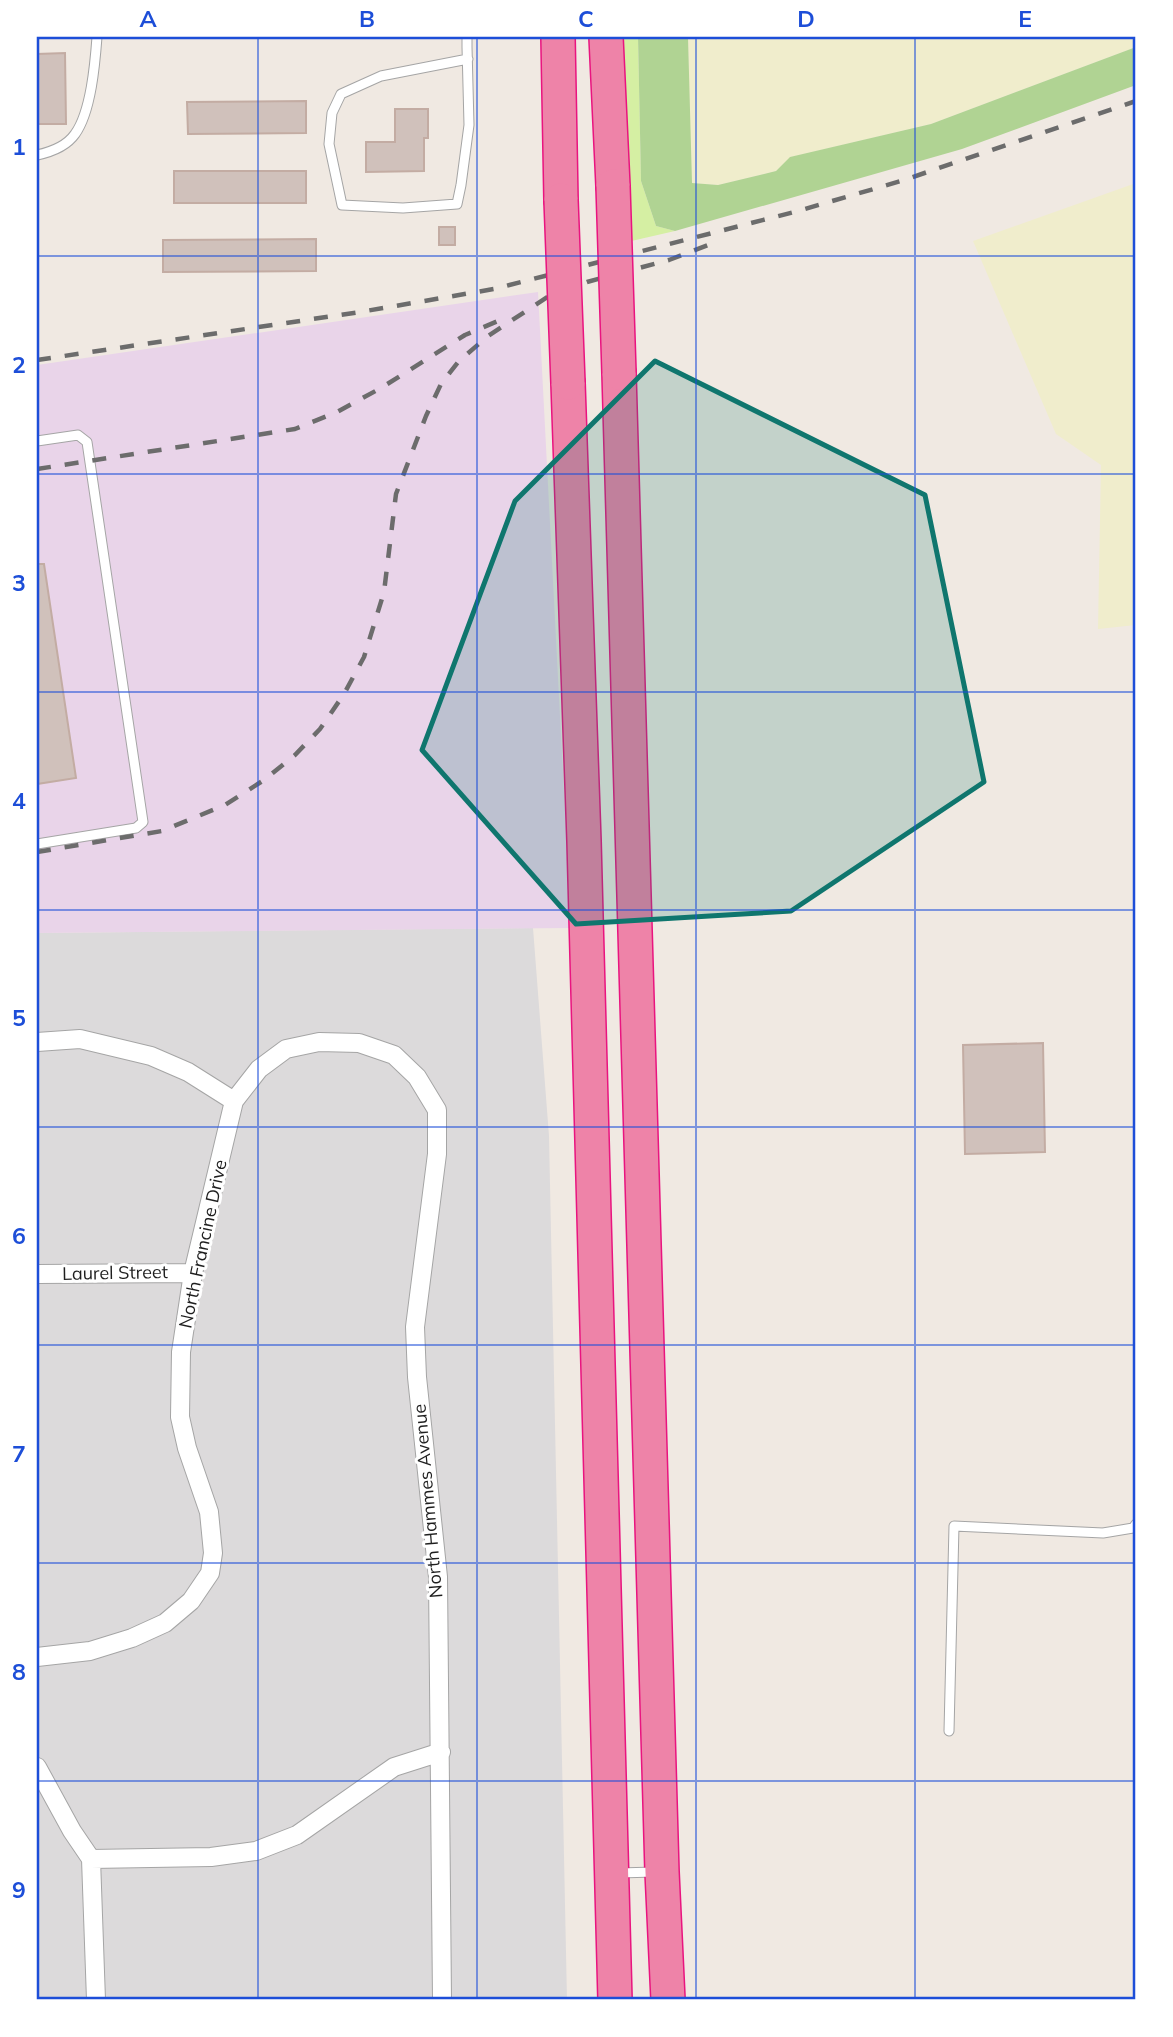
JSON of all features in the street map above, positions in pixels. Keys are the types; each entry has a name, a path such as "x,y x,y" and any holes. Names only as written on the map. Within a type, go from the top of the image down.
{"highway":[{"path":"558,37 561,200 584,841 615,2000"},
{"path":"606,37 619,373 662,1872 668,2000"}],"street":[{"path":"37,1042 80,1039 151,1056 188,1072 234,1101"},
{"name":"North Francine Drive","path":"37,1657 90,1651 132,1638 165,1623 191,1601 210,1573 213,1553 209,1512 187,1448 180,1417 181,1352 193,1273 234,1101 259,1069 286,1049 319,1042 359,1042"},
{"name":"North Hammes Avenue","path":"359,1042 394,1055 417,1077 437,1110 437,1154 415,1327 417,1377 438,1577 442,2000"},
{"name":"Laurel Street","path":"37,1274 193,1273"},
{"path":"91,1860 211,1857 256,1851 297,1835 394,1767 441,1752"},
{"path":"37,1767 91,1860 96,2000"}],"lane":[{"path":"37,155 66,144 76,134 84,115 94,71 97,37"},
{"path":"467,37 468,58 469,125 457,205 403,208 342,205 329,144 332,113 341,94 381,76 468,58"},
{"path":"37,441 78,435 87,442 143,822 136,828 37,844"},
{"path":"949,1731 954,1526 1103,1534 1133,1528 1136,1524"},
{"path":"611,1874 662,1872"}],"highlighted area":[{"path":"655,361 925,495 984,782 791,911 576,924 422,750 515,501"}],"shaded area":[{"path":"688,37 1136,37 1136,47 931,124 791,157 776,171 718,185 691,183"},
{"path":"1136,183 1136,625 1098,629 1101,465 1056,434 973,241"},
{"path":"538,292 571,928 37,933 37,365"},
{"path":"533,928 549,1136 567,2000 37,2000 37,933"}],"green space":[{"path":"620,37 638,37 641,181 656,226 675,231 627,242"},
{"path":"638,37 688,37 692,183 718,185 776,171 790,157 931,124 1136,47 1136,85 962,149 675,231 656,226 641,181"}],"building":[{"path":"65,53 66,124 37,124 37,54"},
{"path":"306,101 306,133 188,134 187,102"},
{"path":"395,109 428,109 428,138 424,138 424,171 366,172 366,142 395,142"},
{"path":"174,171 306,171 306,203 174,203"},
{"path":"439,227 455,227 455,245 439,245"},
{"path":"316,239 316,271 163,272 163,240"},
{"path":"37,564 44,564 76,778 37,784"},
{"path":"1043,1043 1045,1152 965,1154 963,1045"}],"railway":[{"path":"37,360 360,312 494,289 798,211 901,181 1136,101"},
{"path":"37,852 162,831 225,805 264,780 295,755 320,729 344,694 364,657 384,592 396,494 441,384 459,361 488,336 549,296 587,282 669,260 716,242"},
{"path":"37,469 295,429 337,412 381,388 465,335 498,321"}]}
